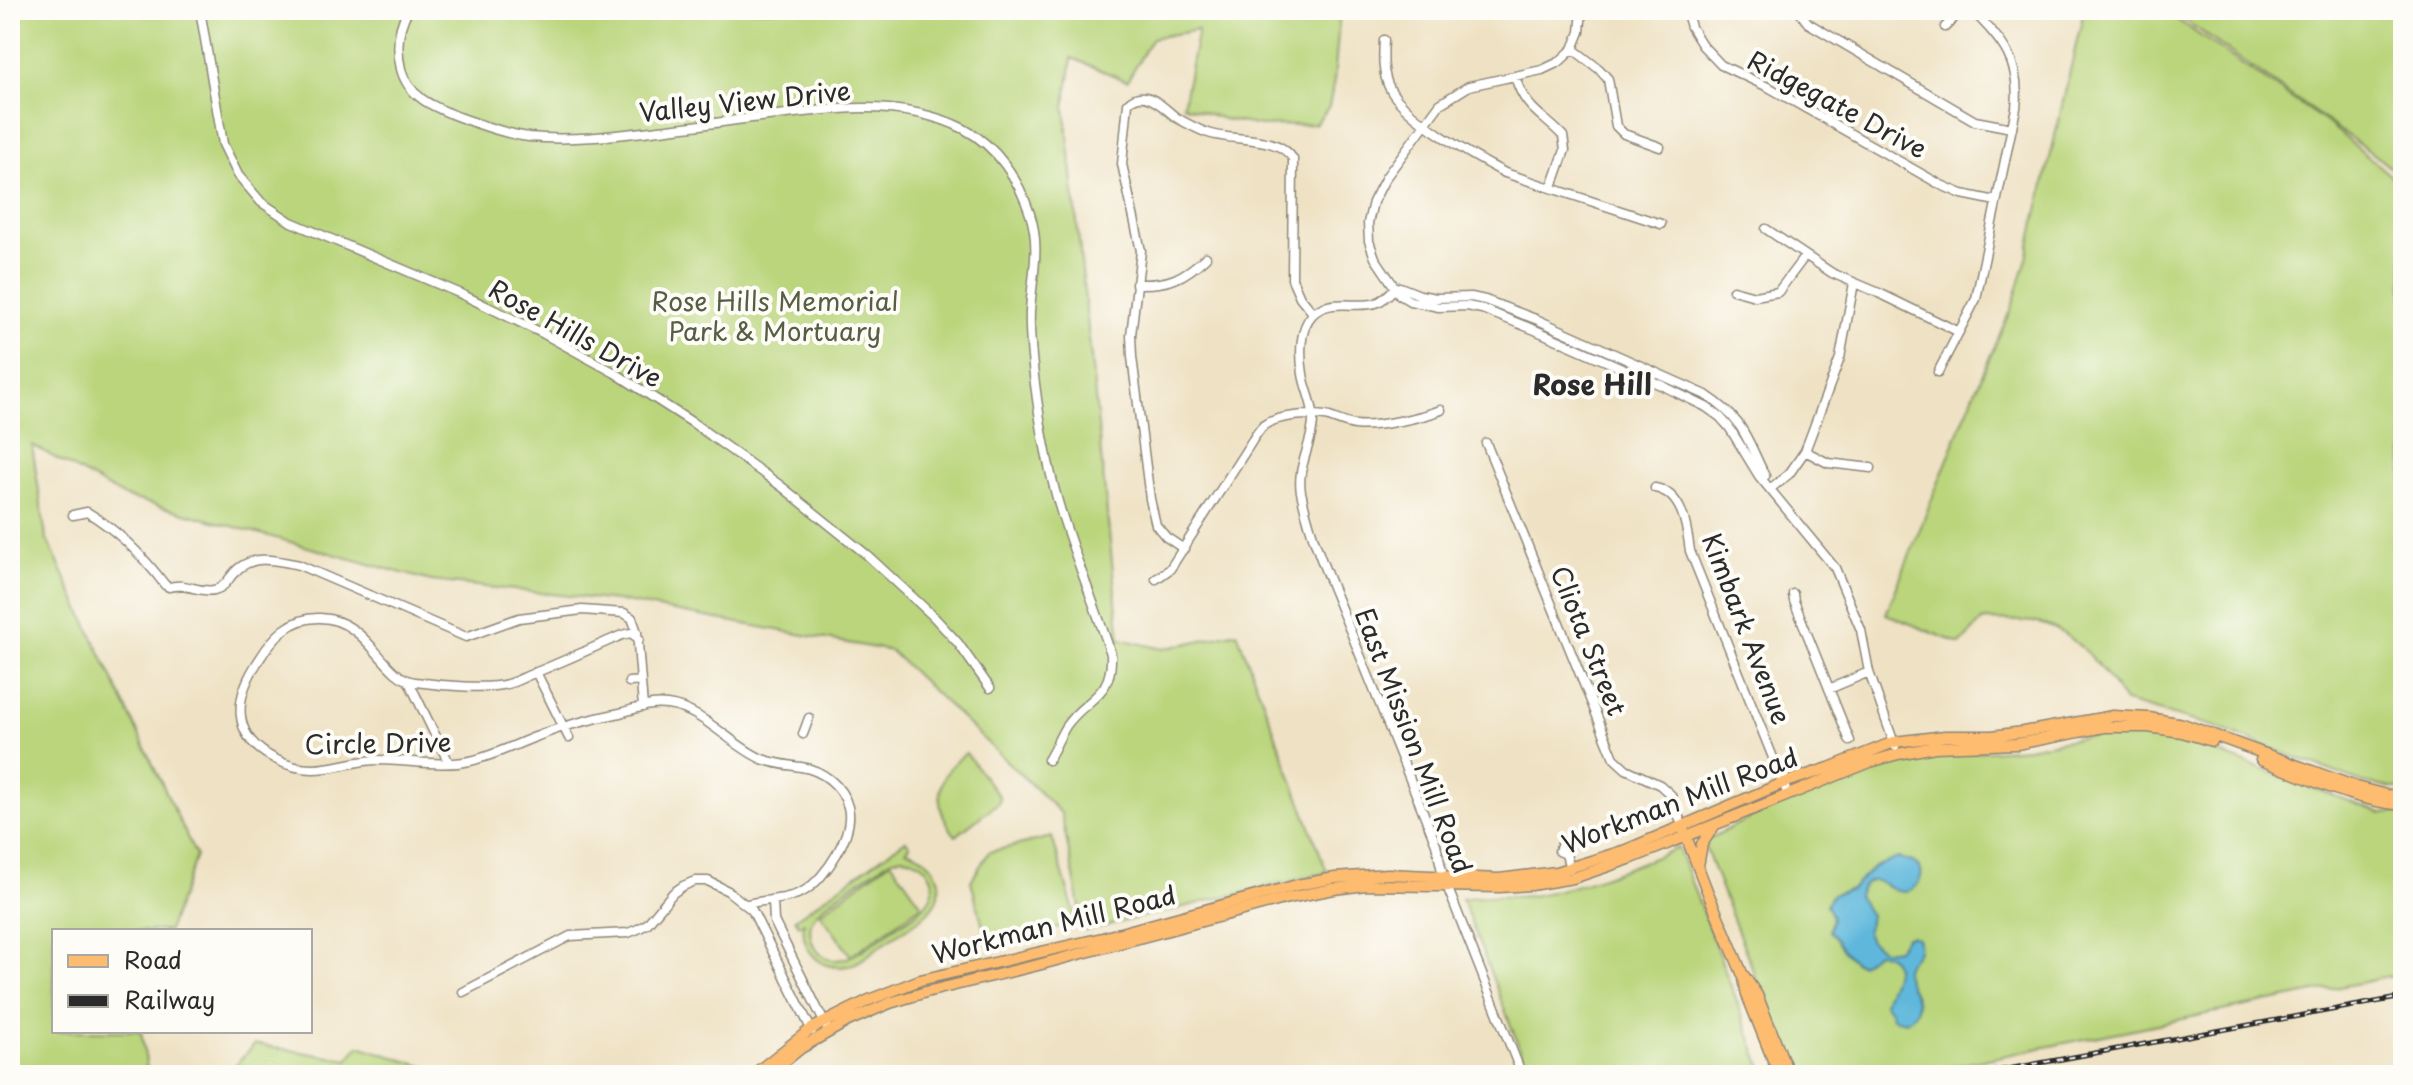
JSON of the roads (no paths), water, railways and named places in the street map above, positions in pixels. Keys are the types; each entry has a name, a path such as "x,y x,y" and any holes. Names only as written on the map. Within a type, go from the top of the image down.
{"main road":[{"name":"Workman Mill Road","path":"1569,865 1621,862 1783,783 1894,742 1945,736 1992,736 2113,716 2183,724 2356,787 2403,796"},
{"name":"Workman Mill Road","path":"826,1027 926,992 1288,898 1366,885 1530,876 1715,824 1870,762 1935,747 2017,744 2104,727 2148,727 2196,736 2356,795 2403,805"},
{"path":"1697,868 1702,844 1715,824"},
{"path":"1684,832 1742,973 1747,995 1779,1075"},
{"name":"Workman Mill Road","path":"753,1075 869,1000 920,980 1102,938 1297,885 1387,874 1445,881"},
{"path":"1288,898 1300,891 1331,885 1335,878"},
{"path":"1742,973 1757,995 1789,1075"},
{"name":"Workman Mill Road","path":"768,1075 814,1034"}],"street":[{"name":"Rose Hills Drive","path":"200,10 223,144 238,175 261,202 305,229 459,293 531,327 615,373 693,423 771,478 867,555 958,643 990,688"},
{"name":"Valley View Drive","path":"408,10 399,28 399,58 404,79 419,99 481,125 526,137 582,139 841,108 916,112 967,131 1007,166 1020,188 1034,228 1037,258 1030,312 1031,352 1046,449 1065,526 1111,654 1106,685 1067,725 1048,760"},
{"path":"1582,10 1580,32 1573,49 1559,62 1469,86 1440,104 1424,123 1386,177 1373,202 1368,223 1369,241 1375,258 1400,295 1425,306 1482,309 1535,330 1706,407 1729,427 1759,476 1835,568 1861,630 1869,672 1898,754"},
{"name":"Ridgegate Drive","path":"1686,10 1691,27 1702,45 1734,73 1770,88 1941,185 1962,194 1996,201"},
{"path":"1798,10 1808,23 1975,121 2012,128"},
{"path":"1945,27 1962,10"},
{"path":"1938,372 1976,299 2018,88 2002,41 1972,10"},
{"path":"1384,40 1383,63 1389,88 1403,106 1424,123 1505,173 1661,224"},
{"path":"1573,49 1608,79 1616,126 1624,134 1660,147"},
{"path":"1515,76 1527,105 1563,136 1565,150 1552,187"},
{"path":"1184,549 1166,537 1156,525 1132,357 1141,251 1122,164 1128,103 1133,98 1145,97 1193,127 1212,135 1277,143 1288,150 1293,159 1292,279 1300,297 1313,313"},
{"path":"1766,229 1832,273 1959,332"},
{"path":"1733,290 1755,296 1778,292 1805,256"},
{"path":"1136,284 1166,284 1206,257"},
{"path":"1771,488 1789,474 1805,451 1840,358 1854,283"},
{"path":"1313,416 1303,375 1302,338 1305,325 1313,313 1333,305 1377,303 1395,288"},
{"path":"1156,579 1170,569 1184,549 1261,427 1282,418 1313,416 1327,416 1357,426 1423,416 1441,410"},
{"name":"East Mission Mill Road","path":"1313,416 1314,429 1302,467 1300,488 1311,527 1436,844 1445,881 1522,1075"},
{"name":"Cliota Street","path":"1486,443 1614,758 1626,769 1660,785 1671,795 1684,832"},
{"path":"1805,451 1828,463 1871,468"},
{"name":"Kimbark Avenue","path":"1655,488 1671,495 1681,510 1687,526 1690,551 1788,795"},
{"path":"73,515 87,512 102,520 136,550 169,587 180,585 209,591 223,586 251,560 276,560 299,565 459,636 466,637 519,618 595,610 624,613 632,618 639,639 643,707"},
{"path":"1793,594 1850,741"},
{"name":"Circle Drive","path":"409,682 349,626 335,619 311,617 284,629 263,654 242,693 240,721 249,739 263,753 285,764 326,768 366,760 449,763 481,758 527,736 564,726 655,704 683,709 761,758 778,764 816,769 830,779 848,808 847,824 836,856 816,882 803,892 773,901 747,904"},
{"path":"409,682 504,685 622,635 631,633 639,639"},
{"path":"536,672 569,738"},
{"path":"1829,689 1869,672"},
{"path":"629,682 641,681"},
{"path":"409,682 449,763"},
{"path":"803,734 809,718"},
{"path":"463,992 570,936 628,933 638,929 647,924 673,893 683,886 695,881 708,881 728,891 752,910 814,1034"},
{"path":"773,901 774,921"},
{"path":"761,902 774,921 826,1027"}],"water":[{"path":"1898,858 1916,864 1921,872 1920,881 1913,888 1899,891 1875,881 1863,886 1857,896 1870,915 1867,934 1870,941 1884,950 1891,950 1897,949 1906,937 1917,938 1918,950 1907,963 1905,971 1917,1010 1906,1021 1892,1018 1884,1003 1894,974 1893,960 1877,952 1861,964 1854,962 1829,931 1832,917 1826,905 1831,895 1851,889 1874,867"}],"railway":[{"path":"1974,1075 2403,997"}],"district":[{"name":"Rose Hill","path":"1592,385"}],"park label":[{"name":"Rose Hills Memorial Park & Mortuary","path":"775,317"}]}
